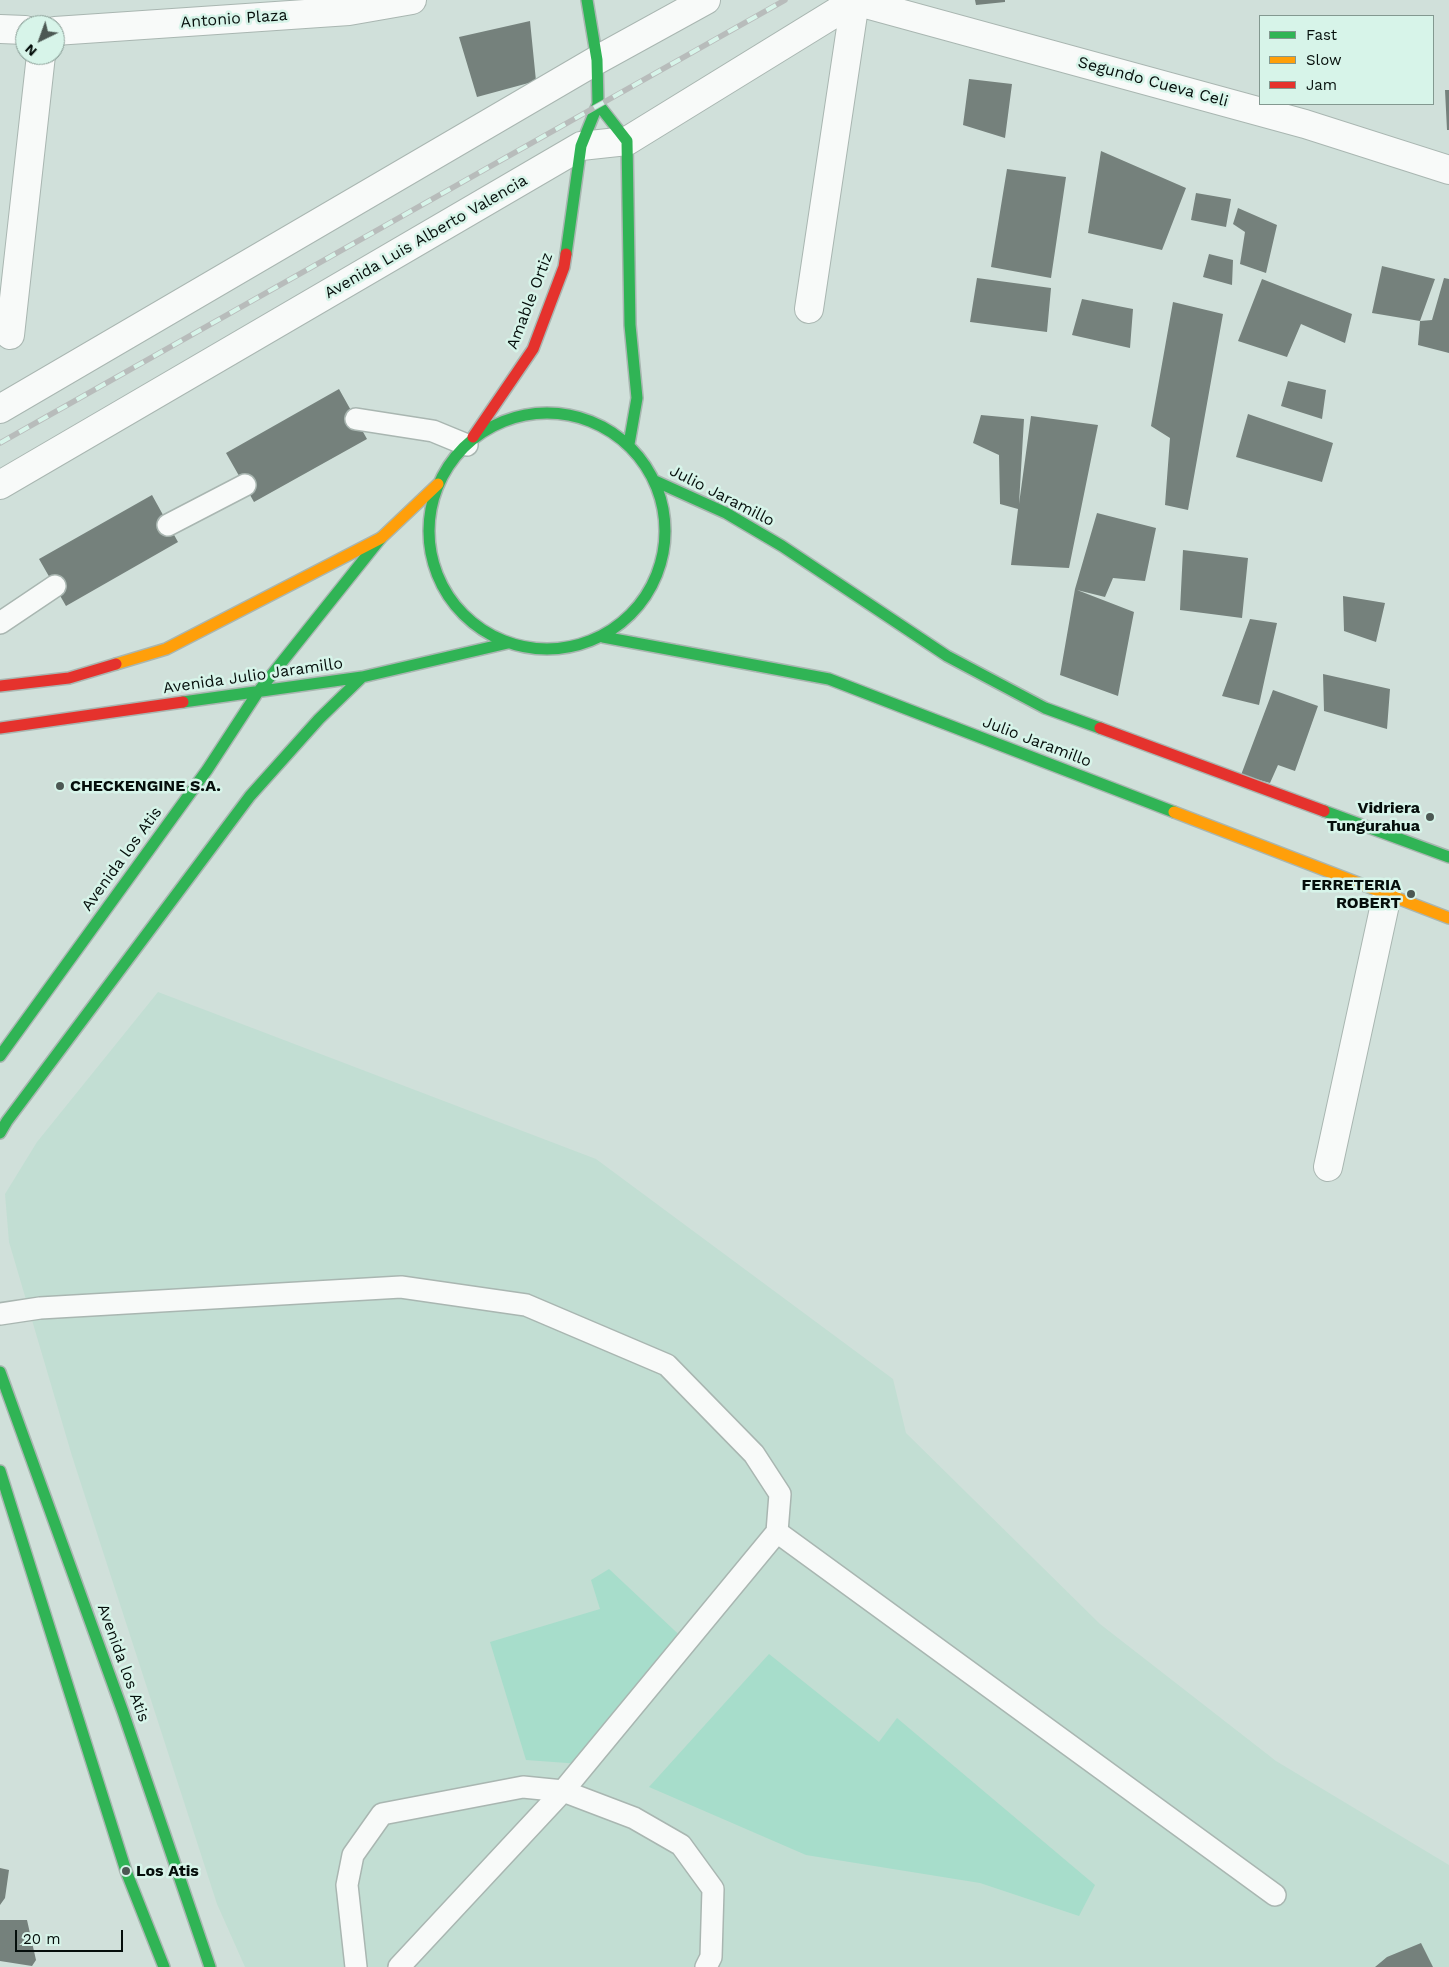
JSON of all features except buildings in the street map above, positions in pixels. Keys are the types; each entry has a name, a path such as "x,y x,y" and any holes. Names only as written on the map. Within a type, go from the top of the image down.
{"main road":[{"name":"Amable Ortiz","path":"470,441 533,349 564,267 581,146 598,104 597,60 587,0"},
{"path":"598,104 627,142 630,325 637,398 628,444"},
{"name":"Julio Jaramillo","path":"552,412 593,421 628,444 655,480 666,524 660,570 638,609 603,637 556,650 508,643 474,624 448,595 432,560 428,522 438,484 470,441 510,418 552,412"},
{"name":"Julio Jaramillo","path":"655,480 726,513 782,546 948,656 1045,708 1449,857"},
{"path":"0,686 70,678 166,649 381,538 438,484"},
{"name":"Avenida los Atis","path":"0,1056 207,770 258,692 381,538"},
{"name":"Julio Jaramillo","path":"603,637 830,679 1449,918"},
{"name":"Avenida Julio Jaramillo","path":"0,728 362,677 508,643"},
{"path":"0,1133 7,1121 250,796 319,719 362,677"},
{"name":"Avenida los Atis","path":"0,1372 123,1712 210,1967"},
{"path":"0,1471 126,1871 164,1967"}],"street":[{"name":"Antonio Plaza","path":"65,30 349,11 412,0"},
{"path":"0,409 597,60 706,0"},
{"path":"809,309 856,0"},
{"name":"Avenida Luis Alberto Valencia","path":"0,485 581,146 627,142 856,0"},
{"name":"Segundo Cueva Celi","path":"856,0 1305,124 1449,170"},
{"path":"0,29 15,30"},
{"path":"10,335 40,65"},
{"path":"1328,1167 1387,895"}],"lane":[{"path":"356,419 433,431 470,441"},
{"path":"168,525 245,486"},
{"path":"0,623 55,586"},
{"path":"0,1314 40,1308 401,1287 526,1305 667,1365 754,1454 780,1494 777,1532 563,1791 399,1967"},
{"path":"777,1532 1275,1895"},
{"path":"356,1967 347,1885 353,1855 382,1814 523,1787 563,1791 634,1818 681,1845 713,1889 712,1957 706,1967"}],"shaded area":[{"path":"158,992 596,1159 893,1379 906,1433 1100,1624 1276,1761 1449,1865 1449,1967 245,1967 217,1904 72,1456 9,1242 5,1194 37,1142"}],"green space":[{"path":"609,1569 690,1645 581,1764 526,1760 490,1642 600,1609 591,1580"},
{"path":"769,1654 879,1742 897,1718 1095,1885 1079,1916 980,1883 806,1855 649,1787"}],"railway":[{"path":"0,443 785,0"}],"traffic: fast":[{"path":"566,254 581,146 598,104 597,60 587,0"},
{"path":"598,104 627,141 630,325 637,398 629,444"},
{"path":"547,413 570,415 603,427 622,440 638,456 651,475 660,497 665,531 663,554 651,587 638,606 622,622 603,635 581,644 547,649 524,647 491,635 472,622 456,606 443,587 434,565 429,531 431,508 443,475 456,456 472,440 491,427 513,418 547,413"},
{"path":"655,481 726,513 782,546 947,656 1045,708 1100,728"},
{"path":"0,1056 207,770 258,692 381,538"},
{"path":"603,637 829,679 1174,812"},
{"path":"183,702 362,677 508,643"},
{"path":"0,1133 7,1121 250,796 319,719 362,677"},
{"path":"1324,811 1449,857"},
{"path":"0,1372 123,1712 210,1967"},
{"path":"0,1471 126,1871 164,1967"}],"traffic: slow":[{"path":"116,664 166,649 381,538 438,484"},
{"path":"1174,812 1449,918"}],"traffic: jam":[{"path":"473,437 533,349 564,267 566,254"},
{"path":"0,686 69,678 116,664"},
{"path":"0,728 183,702"},
{"path":"1100,728 1324,811"}],"place":[{"name":"CHECKENGINE S.A.","path":"60,786"},
{"name":"Vidriera Tungurahua","path":"1430,817"},
{"name":"FERRETERIA ROBERT","path":"1411,894"},
{"name":"Los Atis","path":"126,1871"}]}
